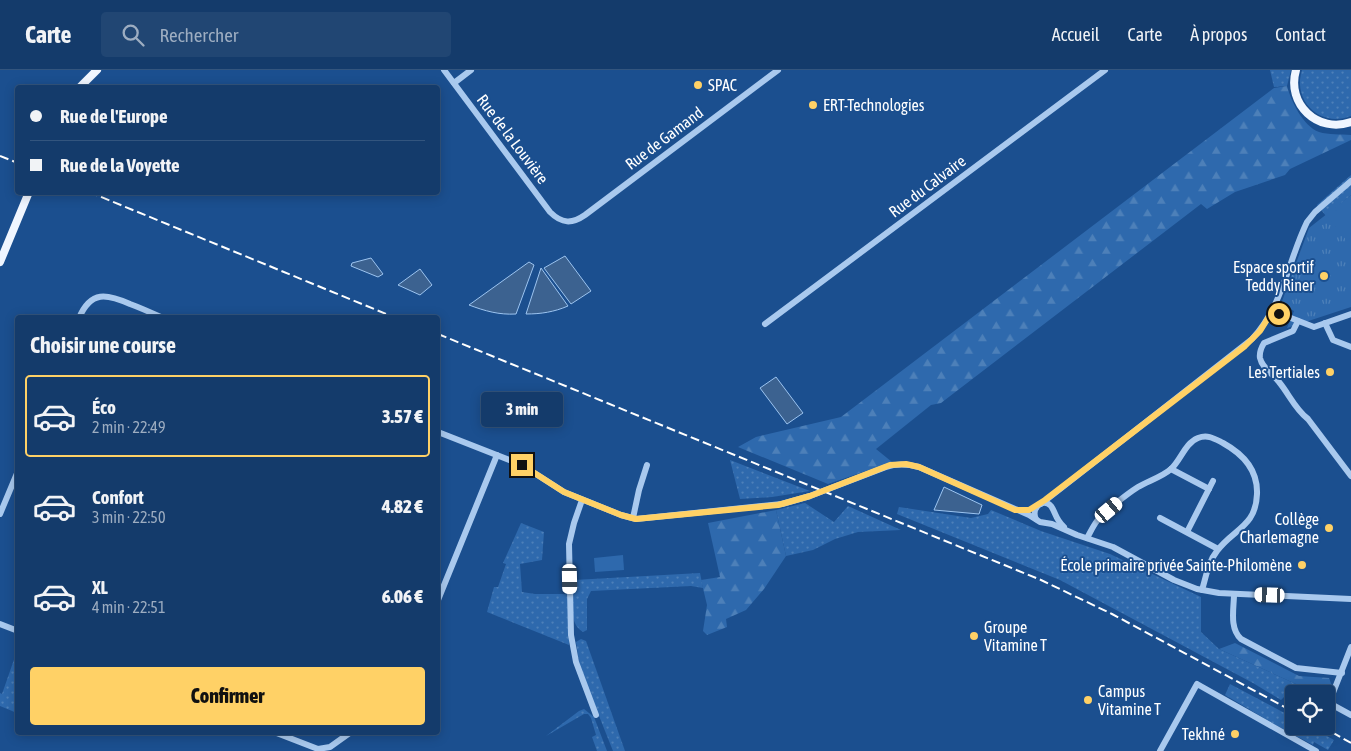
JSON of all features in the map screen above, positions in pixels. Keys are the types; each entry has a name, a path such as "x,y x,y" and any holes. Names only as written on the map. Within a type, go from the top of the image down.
{"main road":[{"path":"77,85 90,70"},
{"path":"82,85 97,70"},
{"path":"1296,70 1294,80 1295,93 1304,111 1321,122 1351,123"},
{"path":"1,260 28,195"}],"street":[{"name":"Rue de la Louvière","path":"444,70 550,212 563,222"},
{"path":"454,83 471,70"},
{"name":"Rue de Gamand","path":"563,222 574,221 585,215 778,70"},
{"name":"Rue du Calvaire","path":"765,324 1106,70"},
{"path":"1015,510 1029,510 1039,505 1245,346 1260,331 1279,298 1307,222 1315,212 1351,181"},
{"path":"81,315 90,301 104,296 115,298 156,315"},
{"path":"1273,310 1313,326 1351,314"},
{"path":"1298,321 1294,330 1266,341 1261,350 1260,357 1262,363 1286,390 1288,396 1302,414 1308,418 1351,476"},
{"path":"1325,323 1332,340 1351,347"},
{"path":"440,433 526,467 559,490 633,518 778,505 810,496 886,467 902,464 919,467 1040,522 1052,524 1117,548 1171,578 1202,590 1215,593 1351,600"},
{"path":"1087,538 1098,520 1132,491 1171,469 1197,438 1211,437 1242,455 1249,464 1257,488 1254,511 1245,526 1218,549 1210,562 1202,590"},
{"path":"440,595 497,455"},
{"path":"633,518 638,490 647,465"},
{"path":"1171,469 1209,489"},
{"path":"0,514 15,478"},
{"path":"1187,532 1213,481"},
{"path":"1044,522 1051,518 1054,498 1066,484"},
{"path":"582,500 569,544 571,635 576,662 596,715"},
{"path":"1039,505 1048,504 1058,522 1069,531"},
{"path":"1036,519 1034,513 1039,505"},
{"path":"1160,518 1218,549"},
{"path":"1234,594 1234,626 1236,633 1241,639 1296,668 1342,673"},
{"path":"0,624 15,630"},
{"path":"1350,713 1329,703 1351,647"},
{"path":"1160,751 1197,684 1316,751"},
{"path":"282,735 318,749 330,746 346,735"}],"green space":[{"path":"1270,70 1291,70 1287,86 1274,87"},
{"path":"1302,70 1351,70 1351,116 1340,119 1329,118 1319,115 1311,109 1301,92"},
{"path":"1287,86 1295,106 1303,119 1313,129 1323,133 1351,135 1351,140 1290,169 1285,175 1235,192 1207,209 1201,204 941,403 931,405 876,449 892,462 828,484 738,447 756,437 841,417 1274,88"},
{"path":"1351,175 1351,195 1326,216 1317,205"},
{"path":"1351,195 1351,307 1287,328 1294,311 1281,304 1309,228"},
{"path":"1350,198 1351,237 1347,241 1328,217"},
{"path":"730,460 810,491 772,497 740,499"},
{"path":"805,503 834,522 848,506 901,530 858,532 835,539 813,550 786,556 776,510"},
{"path":"899,507 971,518 988,514 991,510 1041,531 1110,554 1201,597 1201,632 1219,649 1298,685 1285,685 1285,698 1281,700 1253,683 1060,580 897,514"},
{"path":"776,510 786,556 764,589 746,610 726,619 727,627 707,635 703,631 707,605 701,580 720,577 708,523"},
{"path":"521,523 544,532 542,560 520,564 522,592 568,594 569,645 487,612 494,587 498,587 506,564 503,563"},
{"path":"623,555 624,570 595,572 594,558"},
{"path":"700,573 703,588 691,586 591,591 587,599 587,630 583,632 575,622 572,609 574,580"},
{"path":"581,639 586,641 625,751 613,751 580,668 576,642"},
{"path":"1235,643 1299,676 1329,678 1332,685 1298,685 1219,649"},
{"path":"15,657 15,712 0,706 0,693 2,694"},
{"path":"1230,684 1285,713 1285,730 1274,724 1225,695"},
{"path":"584,709 594,717 607,751 597,751 592,737 596,735 588,714 584,714 546,736"},
{"path":"1294,735 1325,735 1334,740 1328,750 1314,742 1313,745"}],"shaded area":[{"path":"565,256 591,291 571,304 544,268"},
{"path":"371,258 383,274 378,277 351,266 352,263"},
{"path":"529,262 534,265 516,314 492,312 469,305"},
{"path":"541,268 568,306 537,314 526,314"},
{"path":"420,269 432,285 420,295 398,285"},
{"path":"776,377 803,413 787,424 760,388"},
{"path":"944,487 982,505 979,514 934,510"}],"railway":[{"path":"0,156 15,162"},
{"path":"96,195 389,315"},
{"path":"440,335 1041,580 1112,614 1285,707"},
{"path":"1335,734 1351,743"}],"place":[{"name":"SPAC","path":"698,85"},
{"name":"ERT-Technologies","path":"813,105"},
{"name":"Espace sportif Teddy Riner","path":"1324,276"},
{"name":"Les Tertiales","path":"1330,372"},
{"name":"Collège Charlemagne","path":"1329,528"},
{"name":"École primaire privée Sainte-Philomène","path":"1302,565"},
{"name":"Groupe Vitamine T","path":"974,636"},
{"name":"Campus Vitamine T","path":"1088,700"},
{"name":"Tekhné","path":"1235,734"}],"route":[{"path":"522,465 564,492 629,518 636,519 778,505 810,496 886,467 902,464 919,467 1015,510 1029,510 1045,500 1245,346 1260,331 1273,310 1279,314"}]}
